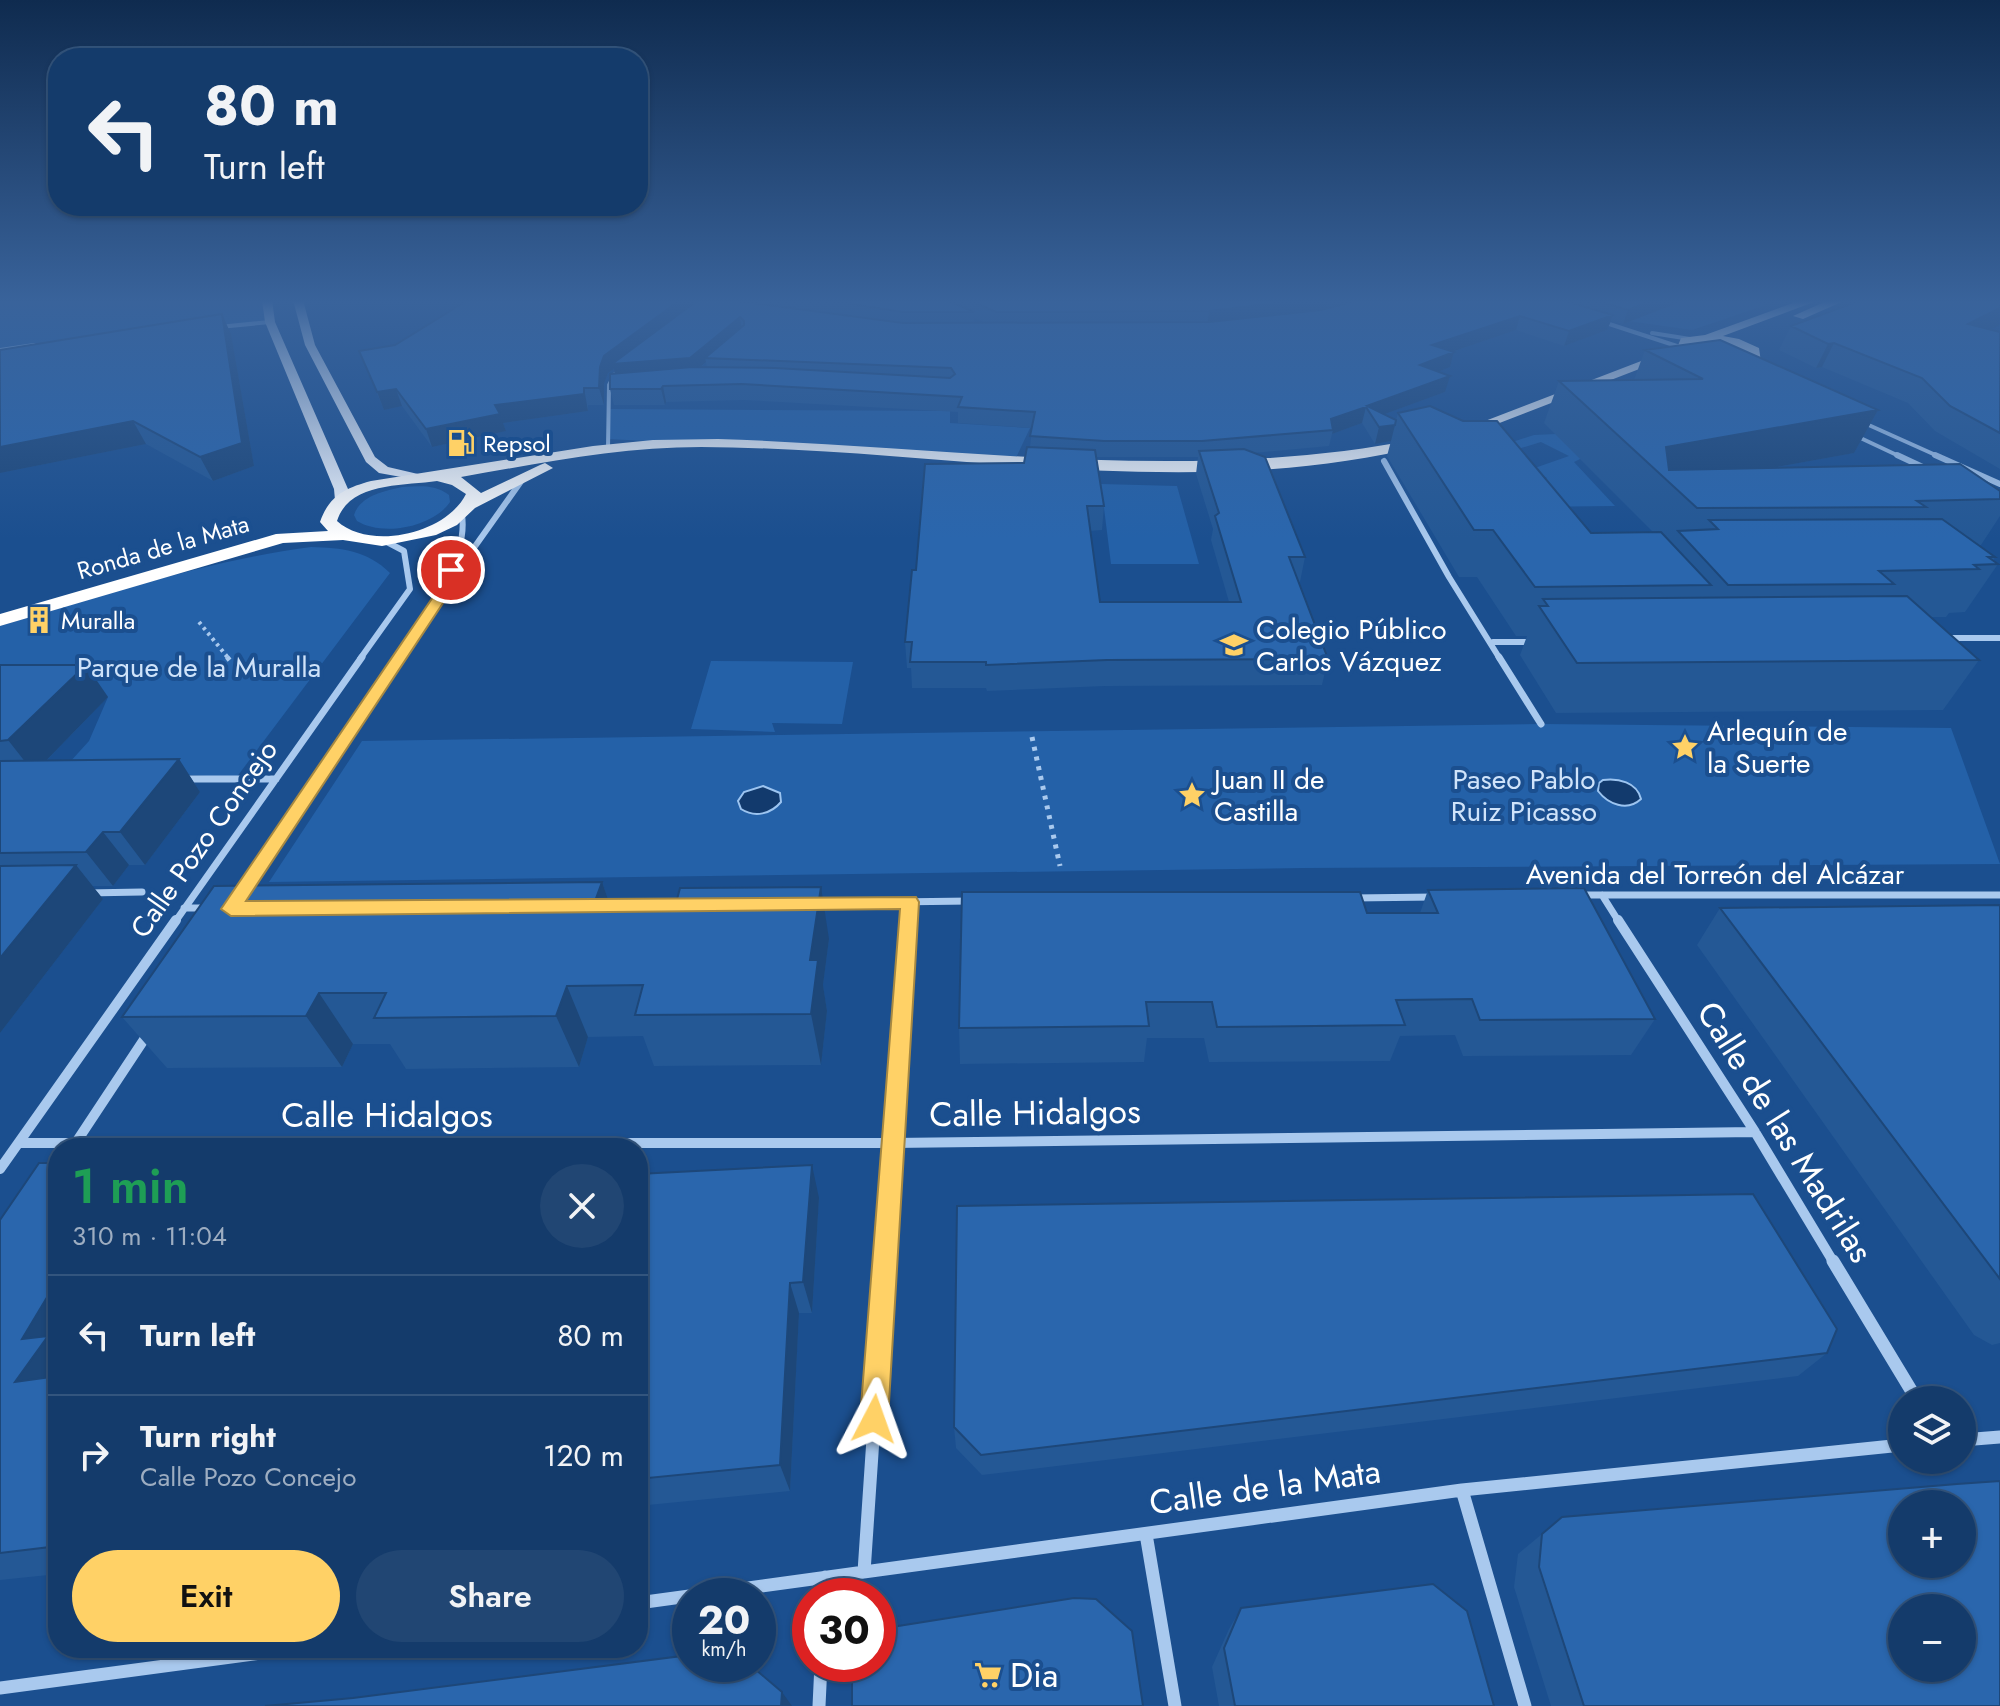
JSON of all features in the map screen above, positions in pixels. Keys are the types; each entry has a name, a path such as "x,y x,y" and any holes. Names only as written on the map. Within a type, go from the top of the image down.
{"highway":[{"path":"1604,380 1457,440 1559,411 1635,380"},
{"path":"438,477 608,448 726,444 1110,466 1179,467 1308,460 1429,446 1384,461 1285,472 1184,476 681,450 584,458 529,474 467,509"},
{"name":"Ronda de la Mata","path":"0,608 279,527 374,485 413,477 438,477"},
{"path":"438,477 468,486 474,494 467,509"},
{"path":"338,503 328,522 341,535"},
{"name":"Ronda de la Mata","path":"0,620 282,538 341,535 380,540 427,532 467,509"}],"main road":[{"path":"294,380 341,489 338,503"},
{"path":"328,380 370,459 384,470 413,477"}],"street":[{"path":"608,448 611,380"},
{"path":"609,385 623,384"},
{"path":"1852,418 2000,484"},
{"path":"1845,430 1939,474"},
{"path":"1384,461 1449,577 1493,642 1541,724"},
{"name":"Calle Pozo Concejo","path":"231,909 444,590 512,492 529,474"},
{"name":"Calle Pozo Concejo","path":"444,590 467,509"},
{"name":"Calle Pozo Concejo","path":"0,1169 410,589 404,551 393,543 380,540"},
{"path":"1937,638 2000,638"},
{"path":"1493,642 1541,642"},
{"path":"177,779 276,779"},
{"path":"79,893 142,892"},
{"name":"Calle de las Madrilas","path":"1602,895 1755,1132 1909,1386"},
{"name":"Avenida del Torreón del Alcázar","path":"1571,896 2000,895"},
{"path":"1338,898 1447,897"},
{"path":"804,903 990,901"},
{"path":"864,1572 910,902"},
{"path":"589,905 697,904"},
{"path":"184,908 215,908"},
{"path":"79,1138 153,1027"},
{"name":"Calle Hidalgos","path":"648,1144 1755,1132"},
{"name":"Calle Hidalgos","path":"19,1143 48,1145"},
{"path":"1976,1439 2000,1437"},
{"name":"Calle de la Mata","path":"648,1602 1462,1490 1888,1446"},
{"path":"1462,1490 1525,1706"},
{"path":"1146,1534 1175,1706"},
{"path":"0,1688 224,1658"},
{"path":"819,1706 820,1682"}],"path":[{"path":"199,622 232,663"},
{"path":"1032,737 1060,866"}],"green space":[{"path":"609,409 950,411 950,423 1030,428 1015,460 608,439"},
{"path":"1556,434 1582,458 1574,462 1615,506 1516,507 1475,454 1534,435","holes":["1541,442 1569,456 1529,470 1547,478 1531,484 1488,458"]},
{"path":"1101,484 1177,486 1199,564 1111,564"},
{"path":"402,487 438,489 449,495 450,502 432,518 407,527 380,528 357,521 354,515 367,499"},
{"name":"Parque de la Muralla","path":"311,547 363,555 390,573 236,778 130,771 59,774 89,741 108,697 0,695 0,626 193,570"},
{"path":"711,661 853,662 842,724 772,723 775,732 691,729"},
{"name":"Paseo Pablo Ruiz Picasso","path":"1541,724 1951,728 2000,864 1304,868 269,882 362,741"}],"shaded area":[{"path":"1603,780 1626,782 1639,793 1641,799 1624,806 1612,803 1598,791 1599,783"},
{"path":"763,786 780,793 781,802 762,813 741,809 738,801 744,792"}],"building":[{"path":"0,380 232,380 242,443 200,457 133,421 0,447"},
{"path":"372,380 599,380 599,388 584,388 584,394 495,405 500,414 426,429 396,389 377,392"},
{"path":"610,380 1440,380 1367,406 1396,420 1395,425 1379,427 1366,407 1331,419 1333,430 1202,441 1104,441 1030,436 1035,412 958,407 962,397 742,384 610,389"},
{"path":"1809,380 1878,410 1666,447 1669,470 1960,464 2000,491 2000,499 1917,501 1926,507 1697,508 1559,381"},
{"path":"1924,380 2000,380 2000,433 1950,406"},
{"path":"1430,406 1463,421 1497,421 1591,533 1661,532 1711,585 1535,587 1493,530 1474,530 1398,413"},
{"path":"1027,447 1095,450 1104,506 1087,506 1100,602 1241,602 1215,516 1219,513 1199,451 1244,449 1265,457 1305,557 1289,557 1328,659 1107,660 986,665 986,662 910,662 912,642 905,642 912,570 916,570 925,464 1024,463"},
{"path":"1942,519 1995,557 1988,557 1998,564 1974,565 1979,569 1879,571 1894,584 1728,585 1678,531 1718,529 1709,520"},
{"path":"1907,596 1979,660 1577,663 1539,606 1548,606 1543,599"},
{"path":"0,665 86,665 8,740 0,741"},
{"path":"179,759 120,832 103,832 86,852 0,853 0,761"},
{"path":"76,865 0,958 0,866"},
{"path":"602,882 591,912 674,911 680,888 821,887 810,960 818,960 811,1014 635,1015 643,985 567,986 556,1016 374,1018 386,993 319,993 306,1016 122,1017 214,886"},
{"path":"1584,888 1655,1019 1480,1020 1472,999 1396,1000 1405,1025 1217,1027 1212,1002 1146,1002 1149,1026 959,1028 962,892 1360,892 1367,913 1438,913 1428,890"},
{"path":"2000,905 2000,1279 1720,908"},
{"path":"39,1163 48,1163 48,1296 22,1339 48,1336 15,1382 48,1377 48,1547 0,1553 0,1220"},
{"path":"812,1165 803,1282 790,1283 780,1465 648,1478 648,1173"},
{"path":"1753,1194 1837,1329 1827,1353 981,1455 954,1427 957,1206"},
{"path":"2000,1481 2000,1706 1584,1706 1539,1567 1542,1534 1562,1517 1888,1490 1888,1578 1976,1578 1976,1490 1890,1490"},
{"path":"1433,1584 1467,1611 1494,1706 1235,1706 1224,1648 1241,1608"},
{"path":"1074,1598 1096,1599 1132,1631 1143,1706 852,1706 852,1682 896,1682 896,1626"},
{"path":"672,1657 672,1682 770,1682 782,1692 781,1706 265,1706 353,1698"}],"place":[{"name":"Repsol","path":"461,443"},
{"name":"Muralla","path":"39,620"},
{"name":"Colegio Público Carlos Vázquez","path":"1234,645"},
{"name":"Arlequín de la Suerte","path":"1685,747"},
{"name":"Juan II de Castilla","path":"1192,795"},
{"name":"Dia","path":"988,1675"}],"route":[{"path":"451,570 442,594 231,909 910,902 874,1419"}]}
